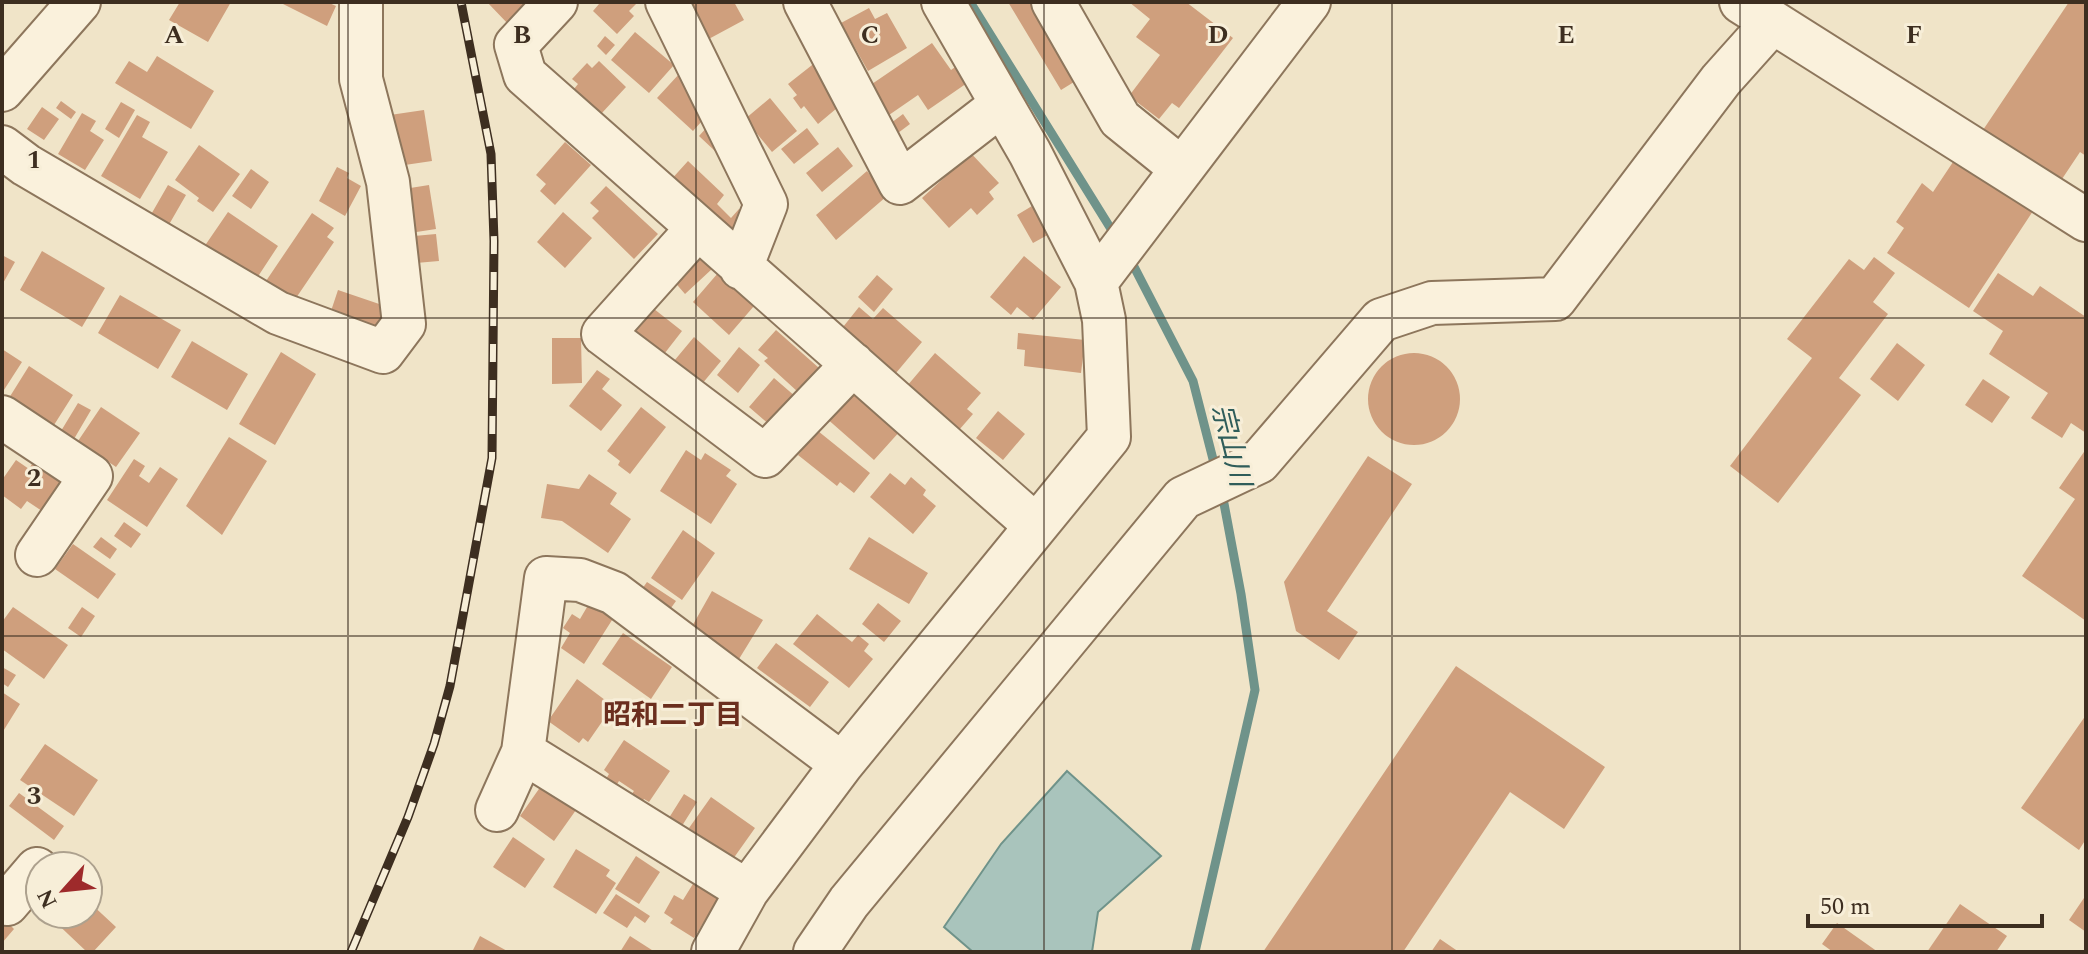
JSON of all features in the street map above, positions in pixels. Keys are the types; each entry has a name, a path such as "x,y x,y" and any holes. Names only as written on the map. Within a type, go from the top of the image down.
{"street":[{"path":"2,90 79,2"},
{"path":"2,147 26,165 278,313 383,352 404,324 388,182 361,79 361,2"},
{"path":"556,2 516,45 525,75 1036,526"},
{"path":"667,2 766,204 741,268"},
{"path":"805,2 900,183 1001,105"},
{"path":"943,2 1030,153 1116,256"},
{"path":"1053,2 1120,119 1182,169"},
{"path":"713,952 747,891 842,764 1109,437 1104,320 1116,256 1182,169 1296,7"},
{"path":"815,952 859,889 1183,498 1259,462 1381,320 1432,303 1555,299 1721,80 1756,13 2086,220"},
{"path":"697,229 603,334 765,456 853,364"},
{"path":"2,417 91,476 37,555"},
{"path":"497,810 523,752 546,578 580,580 614,593 842,764"},
{"path":"523,752 747,891"},
{"path":"2,901 7,904 24,884"}],"water":[{"path":"1067,771 1161,856 1098,912 1092,952 973,952 944,927 1001,844"}],"building":[{"path":"180,2 231,2 208,42 169,20"},
{"path":"279,2 327,2 336,6 327,26"},
{"path":"487,2 540,2 512,28"},
{"path":"597,2 638,2 629,11 634,16 617,34 593,11 599,4"},
{"path":"684,2 734,2 744,20 705,41"},
{"path":"1008,2 1036,2 1082,77 1061,90"},
{"path":"1129,2 1186,2 1233,38 1179,108 1172,103 1159,119 1129,96 1160,55 1136,37 1150,19"},
{"path":"2069,2 2086,2 2086,156 2080,152 2060,182 1983,130"},
{"path":"869,8 875,19 887,13 907,48 868,71 841,23"},
{"path":"635,32 674,65 649,93 611,60"},
{"path":"605,36 615,45 606,55 597,46"},
{"path":"932,43 951,70 958,65 970,81 928,110 918,95 889,115 869,86"},
{"path":"157,56 214,91 191,129 115,83 129,61 147,72"},
{"path":"821,58 843,103 818,124 804,106 801,109 793,98 797,95 788,84"},
{"path":"599,61 626,87 601,114 574,89 578,84 572,79 587,63 592,68"},
{"path":"680,73 711,111 693,131 657,98"},
{"path":"770,98 797,131 772,152 745,119"},
{"path":"61,101 76,112 71,119 56,108"},
{"path":"121,102 135,110 119,138 105,129"},
{"path":"42,107 59,119 44,140 27,129"},
{"path":"424,110 432,161 398,166 390,115"},
{"path":"82,113 96,121 90,131 104,140 85,170 58,154"},
{"path":"903,114 910,124 894,136 887,126"},
{"path":"137,115 150,122 142,137 168,152 140,199 101,176"},
{"path":"708,126 726,142 716,152 699,136"},
{"path":"807,128 819,144 794,164 781,149"},
{"path":"565,142 591,165 555,205 540,191 546,184 536,175"},
{"path":"199,145 240,174 213,212 175,180"},
{"path":"838,147 853,166 822,192 806,173"},
{"path":"1963,147 2041,199 1969,308 1887,253 1904,228 1896,222 1922,183 1933,192"},
{"path":"967,149 999,183 989,192 994,199 977,215 971,208 949,228 922,198 946,176 942,171"},
{"path":"688,161 724,195 717,204 731,218 739,209 748,218 731,238 669,182"},
{"path":"337,167 349,173 347,178 361,186 345,216 319,201"},
{"path":"251,169 269,182 251,209 232,196"},
{"path":"867,171 887,196 836,240 816,215"},
{"path":"168,185 186,195 167,228 149,218"},
{"path":"429,185 436,229 410,233 404,189"},
{"path":"606,186 658,234 634,259 592,218 599,211 590,203"},
{"path":"1037,203 1053,232 1033,243 1017,215"},
{"path":"228,212 278,246 255,281 204,247"},
{"path":"563,212 592,238 565,268 537,242"},
{"path":"312,213 334,228 327,237 334,242 294,301 266,281"},
{"path":"436,234 439,261 416,263 414,236"},
{"path":"42,251 105,288 82,327 20,290"},
{"path":"2,255 15,262 2,285"},
{"path":"699,255 712,269 685,294 672,279"},
{"path":"1024,256 1061,287 1033,320 1017,307 1011,315 990,297"},
{"path":"1874,257 1895,273 1873,302 1888,314 1839,378 1861,395 1778,503 1730,466 1812,358 1787,339 1849,259 1864,270"},
{"path":"718,273 754,306 729,335 693,302"},
{"path":"1998,273 2033,296 2040,286 2086,317 2086,433 2071,423 2062,438 2031,418 2048,393 1989,354 2003,331 1973,311"},
{"path":"877,275 893,289 874,312 858,297"},
{"path":"338,290 388,307 379,334 329,317"},
{"path":"120,295 181,330 158,369 98,333"},
{"path":"649,305 682,331 661,358 628,332"},
{"path":"859,307 873,319 883,308 922,342 896,373 843,327"},
{"path":"776,330 819,368 798,392 764,361 768,358 758,350"},
{"path":"1018,333 1085,340 1081,373 1024,366 1025,350 1017,349"},
{"path":"694,337 721,361 697,390 669,367"},
{"path":"552,338 581,338 582,383 552,384"},
{"path":"192,341 248,374 227,410 171,377"},
{"path":"1897,343 1925,365 1898,401 1870,379"},
{"path":"739,347 760,365 738,393 717,375"},
{"path":"2,349 22,362 2,393"},
{"path":"281,352 316,374 275,445 239,424"},
{"path":"935,353 981,393 967,409 973,414 959,430 907,386"},
{"path":"1405,353 1423,353 1440,360 1453,373 1460,399 1453,425 1440,438 1423,445 1405,445 1388,438 1375,425 1368,408 1368,390 1375,373 1388,360"},
{"path":"29,366 73,395 54,425 9,398"},
{"path":"597,370 610,379 602,389 622,405 601,431 569,406"},
{"path":"774,378 796,397 771,426 749,407"},
{"path":"1983,379 2010,397 1992,423 1965,405"},
{"path":"849,390 869,408 872,404 901,430 874,460 825,417"},
{"path":"78,403 91,410 74,439 61,431"},
{"path":"101,407 140,433 116,467 78,441"},
{"path":"641,407 666,427 630,474 607,451"},
{"path":"998,411 1025,434 1003,460 976,438"},
{"path":"818,431 870,473 854,493 840,482 837,486 798,455"},
{"path":"229,437 267,461 222,535 186,506"},
{"path":"2086,449 2086,621 2022,576 2075,499 2059,488"},
{"path":"686,450 701,460 705,453 731,470 726,476 737,484 711,524 660,491"},
{"path":"1368,456 1412,484 1327,611 1358,632 1339,660 1296,631 1284,582"},
{"path":"134,459 145,466 139,476 149,483 160,467 178,479 147,527 107,500"},
{"path":"16,460 29,469 32,464 61,483 42,511 27,501 21,509 2,495 2,480"},
{"path":"890,473 905,485 911,477 926,490 923,495 936,506 913,534 870,497"},
{"path":"589,474 617,493 610,504 631,519 608,553 562,521 541,518 547,484 579,489"},
{"path":"124,522 141,534 131,548 114,536"},
{"path":"683,530 715,553 682,600 651,578"},
{"path":"101,537 117,549 110,559 93,547"},
{"path":"869,537 928,573 909,604 849,569"},
{"path":"73,544 116,574 98,599 55,569"},
{"path":"647,582 676,601 666,615 637,596"},
{"path":"712,591 763,620 739,659 690,630"},
{"path":"590,602 614,617 584,664 561,648 570,633 563,628 572,614 580,619"},
{"path":"878,603 901,621 884,642 862,624"},
{"path":"13,607 68,645 44,679 2,649 2,622"},
{"path":"82,607 95,616 81,637 68,628"},
{"path":"817,614 852,642 858,635 869,644 864,651 873,659 849,688 793,644"},
{"path":"623,633 672,667 651,699 602,664"},
{"path":"776,643 829,682 810,707 757,668"},
{"path":"1456,666 1605,767 1564,829 1510,792 1403,952 1263,952"},
{"path":"2,667 16,675 8,687 2,683"},
{"path":"577,679 613,706 588,742 583,738 579,743 548,721"},
{"path":"2,692 20,704 2,733"},
{"path":"2086,715 2086,839 2079,850 2021,808"},
{"path":"624,740 670,771 649,802 644,799 641,803 630,796 634,791 619,781 616,786 606,779 609,774 604,770"},
{"path":"45,744 98,780 74,816 20,780"},
{"path":"541,786 576,810 554,841 520,816"},
{"path":"19,793 64,826 54,840 9,806"},
{"path":"684,794 697,802 680,829 667,821"},
{"path":"711,797 755,828 733,859 689,828"},
{"path":"513,837 545,859 525,888 493,867"},
{"path":"576,849 610,870 606,876 616,883 596,914 553,887"},
{"path":"636,856 660,872 639,904 615,889"},
{"path":"696,879 721,894 694,938 670,923 673,919 664,913 674,895 683,900"},
{"path":"616,894 650,916 645,923 635,916 627,928 603,913"},
{"path":"2086,895 2086,932 2069,920"},
{"path":"1960,904 2007,936 1996,952 1927,952"},
{"path":"104,916 116,927 93,952 87,952 64,930 104,930"},
{"path":"7,922 14,929 2,943 2,927"},
{"path":"1837,923 1878,952 1833,952 1822,944"},
{"path":"480,936 509,952 472,952"},
{"path":"630,936 655,952 620,952"},
{"path":"1440,939 1459,952 1431,952"}],"waterway":[{"name":"宗山川","path":"970,2 1116,237"},
{"name":"宗山川","path":"1129,257 1193,381 1216,471"},
{"name":"宗山川","path":"1195,952 1255,690 1222,493"}],"railway":[{"path":"351,952 408,817 434,744 450,686 492,458 494,241 491,154 461,2"}],"district":[{"name":"昭和二丁目","path":"673,714"}]}
